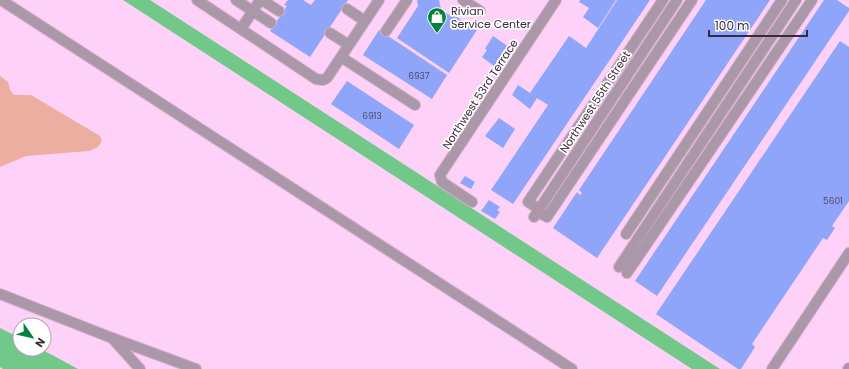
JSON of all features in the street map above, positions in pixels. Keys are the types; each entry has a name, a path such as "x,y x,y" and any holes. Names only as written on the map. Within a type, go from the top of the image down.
{"street":[{"path":"1,0 572,369"},
{"path":"197,0 316,79 323,80 327,78 366,21 375,1"},
{"path":"236,0 271,23"},
{"path":"241,29 261,0 279,11"},
{"path":"386,31 407,0"},
{"path":"463,0 480,11"},
{"path":"663,0 528,202 537,213 547,217 692,0"},
{"name":"Northwest 55th Street","path":"537,213 677,0"},
{"path":"626,234 782,0"},
{"path":"618,267 796,0"},
{"path":"627,273 812,0"},
{"name":"Northwest 53rd Terrace","path":"472,202 442,182 440,175 551,2"},
{"path":"347,9 366,21"},
{"path":"330,33 349,45"},
{"path":"341,57 415,105"},
{"path":"772,369 849,253"},
{"path":"0,294 196,369"},
{"path":"112,338 140,369"}],"shaded area":[{"path":"123,0 150,0 720,369 692,369"},
{"path":"0,76 8,82 10,90 14,95 31,95 100,136 102,141 98,147 89,151 26,156 0,167"},
{"path":"0,328 12,334 12,357 52,357 52,355 78,369 3,369 0,367"}],"building":[{"path":"288,0 303,0 311,5 315,0 348,0 310,57 270,31 287,6 284,5"},
{"name":"Rivian Service Center","path":"417,0 439,0 442,14 446,13 451,16 452,14 477,30 449,73 397,38 418,6"},
{"path":"580,0 616,0 598,28 583,17 589,8 579,2"},
{"path":"617,0 650,0 513,204 491,190 548,105 537,98 530,109 512,95 518,85 530,93 569,36 586,48"},
{"path":"706,0 770,0 597,258 553,228 577,192 580,195 582,193 579,190"},
{"path":"824,0 837,0 849,8 849,11 657,296 635,281"},
{"path":"379,30 447,75 432,99 363,55"},
{"path":"493,36 512,49 498,69 482,57"},
{"path":"840,41 849,47 849,201 832,226 835,228 827,240 823,238 752,344 755,347 741,369 738,369 656,314"},
{"path":"347,81 414,125 399,149 331,104"},
{"path":"499,118 515,129 503,148 485,136"},
{"path":"465,176 475,182 471,189 460,183"},
{"path":"489,200 500,207 497,210 500,212 495,219 481,211"}],"place":[{"name":"Rivian Service Center","path":"437,34"}]}
